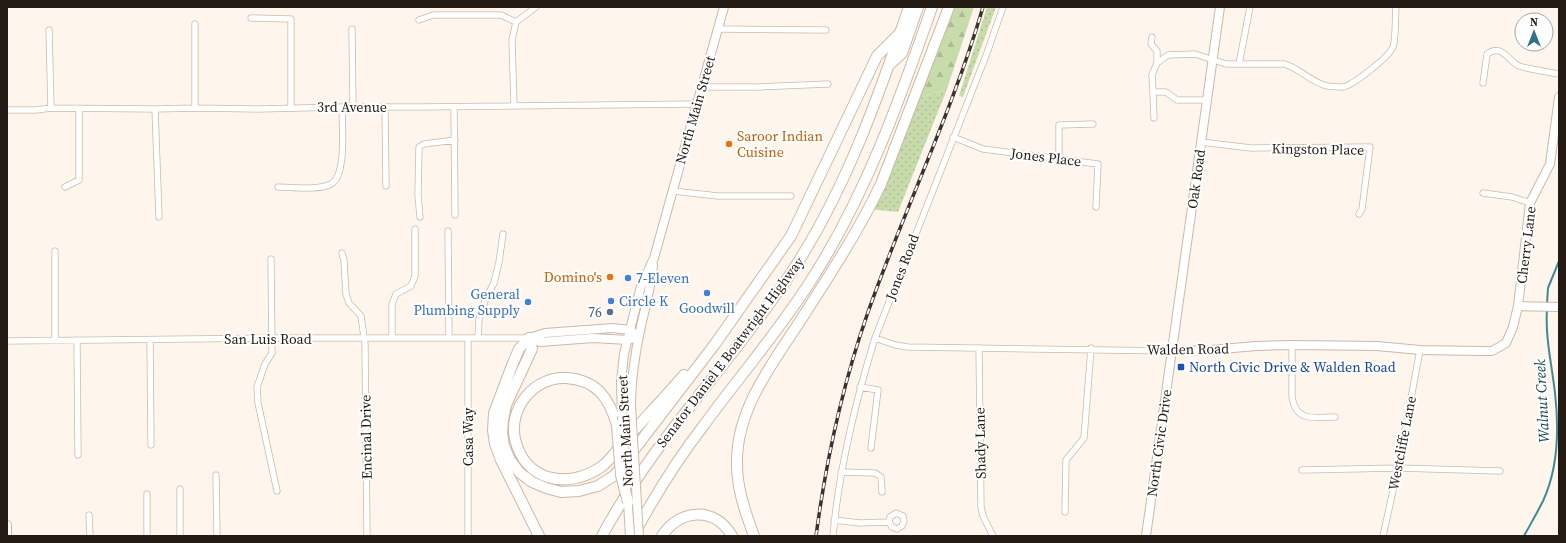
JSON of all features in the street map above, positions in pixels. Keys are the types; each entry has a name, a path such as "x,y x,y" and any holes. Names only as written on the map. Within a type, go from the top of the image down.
{"highway":[{"name":"Senator Daniel E Boatwright Highway","path":"602,536 644,468 766,308 808,246 828,211 848,169 909,7"},
{"path":"888,66 902,52 918,7"},
{"name":"Senator Daniel E Boatwright Highway","path":"632,536 681,457 780,326 810,282 835,241 874,161 904,85 932,7"},
{"path":"754,536 740,494 736,460 744,416 762,381 869,209 886,170 949,7"},
{"path":"529,338 532,349 506,405 504,413 502,434 504,446 510,460 520,473 532,482 546,488 561,492 579,491 598,486 614,475 715,344 791,236 877,56 900,33"},
{"path":"529,338 519,349 508,376 494,413 494,430 495,444 501,460 539,536"},
{"path":"628,502 621,475 620,421 609,402 596,389 582,381 562,378 550,380 539,385 524,398 515,420 515,437 520,451 530,467 545,477 563,481 581,478 601,466 696,361 715,344"},
{"path":"662,536 676,521 689,515 703,514 721,522 732,536"}],"main road":[{"name":"North Main Street","path":"620,421 623,361 641,286 654,258 724,7"},
{"name":"Oak Road","path":"1172,350 1220,7"},
{"name":"Cherry Lane","path":"1502,346 1506,342 1513,327 1518,306 1530,203 1550,164 1559,97"},
{"name":"North Main Street","path":"639,536 631,406 632,374 639,336 651,288 654,258"},
{"path":"1518,306 1557,307"},
{"name":"San Luis Road","path":"529,338 545,332 613,328 630,330 639,336"},
{"name":"San Luis Road","path":"529,338 540,342 593,338 628,340 639,336"},
{"name":"Walden Road","path":"1172,350 1210,350 1292,345 1377,346 1420,350 1492,351 1502,346"},
{"name":"North Civic Drive","path":"1146,536 1172,350"},
{"name":"North Main Street","path":"628,502 632,536"},
{"path":"7,525 7,536"}],"street":[{"path":"514,106 512,40 516,22 536,7"},
{"name":"Jones Road","path":"833,536 841,472 860,387 875,338 987,53 1002,7"},
{"path":"1239,64 1250,7"},
{"path":"1157,63 1168,56 1195,54 1226,64 1284,64 1291,66 1313,81 1328,86 1343,87 1356,81 1388,54 1393,46 1396,7"},
{"path":"419,20 433,15 501,16 516,22"},
{"path":"251,18 291,19 291,107"},
{"path":"195,24 195,108"},
{"path":"718,28 826,30"},
{"path":"352,29 353,107"},
{"path":"49,30 51,108"},
{"path":"1152,37 1151,44 1157,51 1157,63 1152,75 1154,92 1154,118"},
{"path":"1483,83 1487,54 1495,51 1500,51 1506,54 1518,66 1559,74"},
{"path":"702,87 758,87 828,84"},
{"path":"1154,92 1166,92 1178,100 1207,100"},
{"name":"3rd Avenue","path":"7,110 36,110 51,108 259,109 342,106 454,107 697,104"},
{"path":"278,187 314,188 331,184 337,178 341,167 342,106"},
{"path":"385,107 386,186"},
{"path":"454,107 455,216"},
{"path":"65,187 79,180 79,109"},
{"path":"155,109 159,217"},
{"path":"1059,159 1059,125 1093,124"},
{"name":"Jones Place","path":"954,137 983,149 1098,164 1096,207"},
{"path":"420,217 418,195 419,146 454,140"},
{"name":"Kingston Place","path":"1201,142 1251,148 1370,148 1362,209 1359,214"},
{"path":"673,191 718,196 791,196"},
{"path":"1483,194 1512,197 1530,203"},
{"path":"392,338 392,304 396,294 410,286 415,276 415,229"},
{"path":"448,231 449,338"},
{"path":"478,338 479,319 486,298 494,283 503,234"},
{"path":"55,251 55,340"},
{"name":"Encinal Drive","path":"342,253 344,261 346,294 349,303 361,316 364,338 367,536"},
{"path":"271,259 272,353 265,364 258,387 258,403 277,491"},
{"name":"San Luis Road","path":"7,341 272,338 529,338"},
{"name":"Casa Way","path":"468,338 468,536"},
{"name":"Walden Road","path":"875,338 895,345 908,347 1172,350"},
{"path":"77,340 78,456"},
{"path":"150,340 151,445"},
{"path":"1292,345 1292,397 1296,411 1305,417 1335,417"},
{"name":"Shady Lane","path":"979,348 981,507 983,516 993,536"},
{"path":"1065,512 1066,460 1084,438 1091,348"},
{"name":"Westcliffe Lane","path":"1383,536 1398,468 1420,350"},
{"path":"860,387 878,390 871,448"},
{"path":"1302,470 1398,468 1500,470"},
{"path":"841,472 875,473 881,477 882,492"},
{"path":"216,474 217,536"},
{"path":"180,488 180,536"},
{"path":"146,494 147,536"},
{"path":"90,515 90,536"},
{"path":"834,520 860,524 889,522"}],"green space":[{"path":"949,7 974,7 947,89 914,100"},
{"path":"987,7 996,7 963,97 959,96"},
{"path":"947,89 898,212 869,209 914,100"}],"waterway":[{"name":"Walnut Creek","path":"1547,304 1548,288 1559,261"},
{"name":"Walnut Creek","path":"1524,536 1548,489 1552,476 1556,448 1557,420 1554,383 1548,341 1547,309"}],"railway":[{"path":"816,536 836,424 858,342 896,238 957,85 983,7"}],"place":[{"name":"Saroor Indian Cuisine","path":"729,144"},
{"name":"Domino's","path":"610,277"},
{"name":"7-Eleven","path":"628,278"},
{"name":"Goodwill","path":"707,293"},
{"name":"Circle K","path":"611,301"},
{"name":"General Plumbing Supply","path":"528,302"},
{"name":"76","path":"610,312"},
{"name":"North Civic Drive & Walden Road","path":"1181,367"}]}
